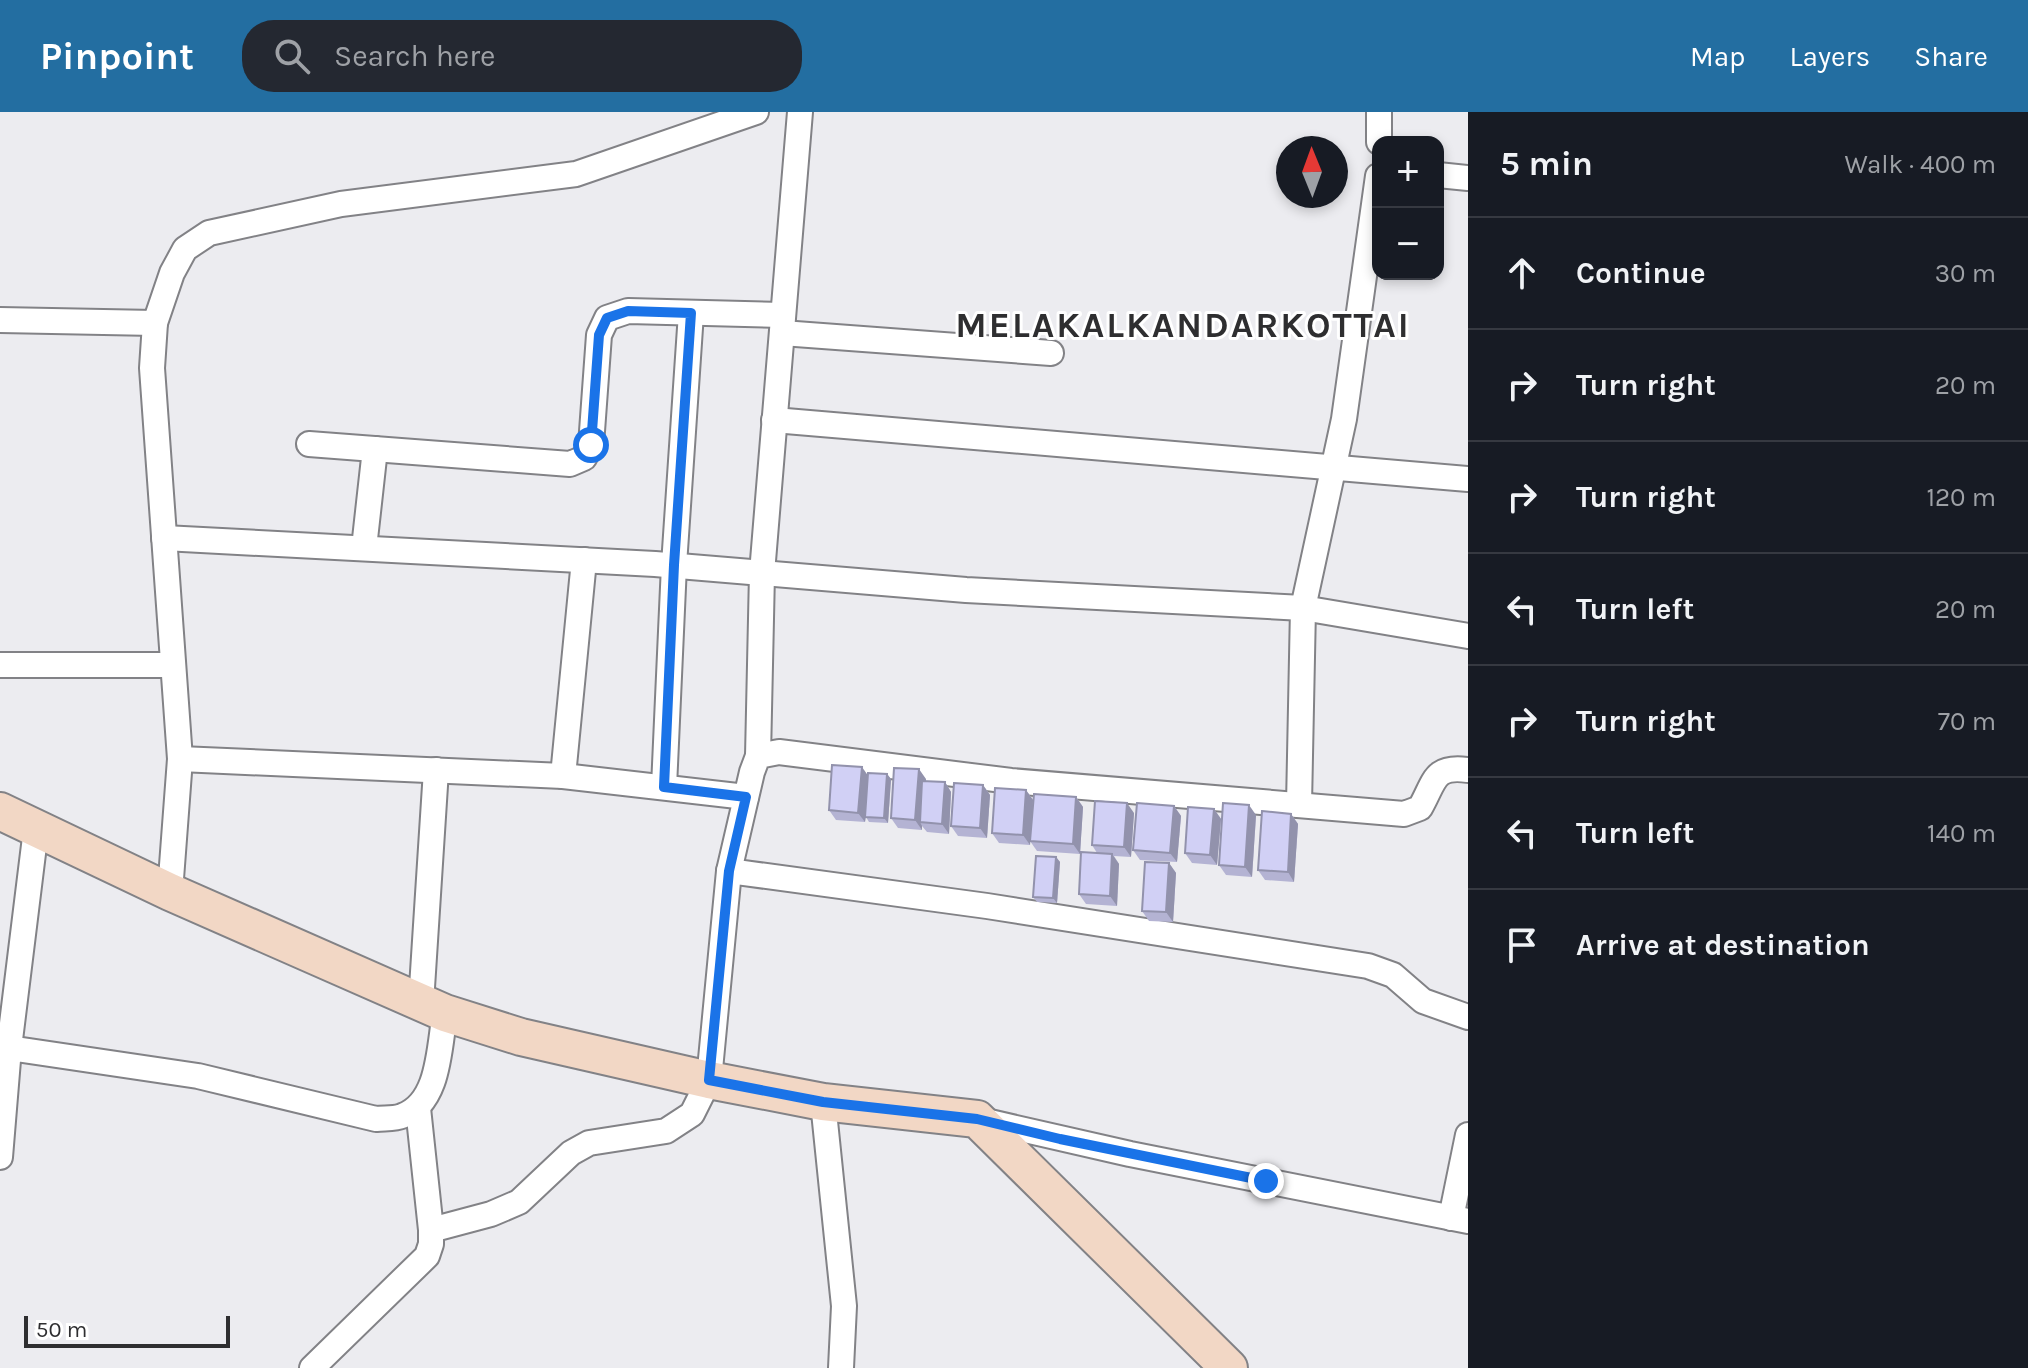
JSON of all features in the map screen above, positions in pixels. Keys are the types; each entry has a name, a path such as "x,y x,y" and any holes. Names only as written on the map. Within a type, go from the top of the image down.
{"main road":[{"path":"0,811 170,892 433,1008 521,1037 709,1080 823,1102 977,1119 1229,1368"}],"street":[{"path":"170,892 180,759 152,368 155,323 172,273 185,249 209,233 341,204 576,174 756,112"},
{"path":"431,1230 491,1214 519,1202 571,1153 589,1143 666,1131 692,1114 709,1080 729,871 758,756 762,573 800,112"},
{"path":"1379,112 1379,136"},
{"path":"1444,176 1468,178"},
{"path":"1299,805 1303,608 1344,419 1374,208"},
{"path":"309,444 570,464 584,458 591,445 599,335 607,318 628,311 691,313 1051,353"},
{"path":"664,787 674,565 691,313"},
{"path":"0,320 155,323"},
{"path":"774,420 1468,479"},
{"path":"364,548 375,449"},
{"path":"164,538 674,565 982,591 1303,608 1468,636"},
{"path":"563,776 584,560"},
{"path":"0,665 173,665"},
{"path":"758,756 779,752 1011,781 1412,813 1420,808 1444,770 1468,770"},
{"path":"180,759 563,776 746,797"},
{"path":"9,1048 198,1076 376,1119 401,1117 418,1108 431,1089 436,770"},
{"path":"0,1157 9,1048 36,829"},
{"path":"729,871 987,906 1368,966 1393,975 1423,1001 1468,1017"},
{"path":"823,1102 844,1306 841,1368"},
{"path":"312,1368 427,1256 431,1230 418,1108"},
{"path":"977,1119 1116,1151 1459,1219 1468,1135"}],"building":[{"path":"832,765 862,767 858,813 829,810"},
{"path":"894,768 919,769 915,820 891,818"},
{"path":"868,773 887,774 884,818 865,817"},
{"path":"922,781 945,782 942,824 920,822"},
{"path":"954,783 983,785 980,828 951,826"},
{"path":"995,788 1026,790 1023,835 992,833"},
{"path":"1034,794 1076,797 1073,844 1030,841"},
{"path":"1095,801 1127,803 1124,847 1092,845"},
{"path":"1137,803 1174,806 1170,853 1133,850"},
{"path":"1223,803 1249,805 1245,867 1219,865"},
{"path":"1188,807 1214,809 1210,855 1185,853"},
{"path":"1262,811 1291,814 1288,872 1258,870"},
{"path":"1081,852 1112,854 1110,896 1079,894"},
{"path":"1036,856 1056,857 1053,898 1033,897"},
{"path":"1145,862 1169,863 1166,912 1142,911"}],"district":[{"name":"MELAKALKANDARKOTTAI","path":"1183,324"}],"route":[{"path":"591,445 599,335 607,318 628,311 691,313 674,565 664,787 746,797 729,871 709,1080 823,1102 977,1119 1266,1181"}]}
